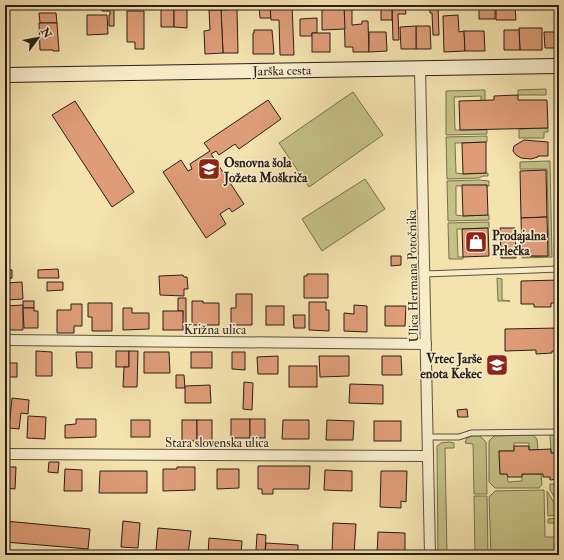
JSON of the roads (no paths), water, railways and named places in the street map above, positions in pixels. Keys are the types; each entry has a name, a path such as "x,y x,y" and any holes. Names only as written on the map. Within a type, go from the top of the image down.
{"street":[{"name":"Jarška cesta","path":"5,75 559,66"},
{"name":"Ulica Hermana Potočnika","path":"420,68 430,555"},
{"name":"Križna ulica","path":"5,340 426,344"},
{"name":"Stara slovenska ulica","path":"5,454 428,456"}],"lane":[{"path":"425,274 559,269"},
{"path":"428,437 459,437 471,433 559,432"}],"place":[{"name":"Osnovna šola Jožeta Moškriča","path":"209,169"},
{"name":"Prodajalna Prlečka","path":"476,242"},
{"name":"Vrtec Jarše enota Kekec","path":"497,365"}]}
